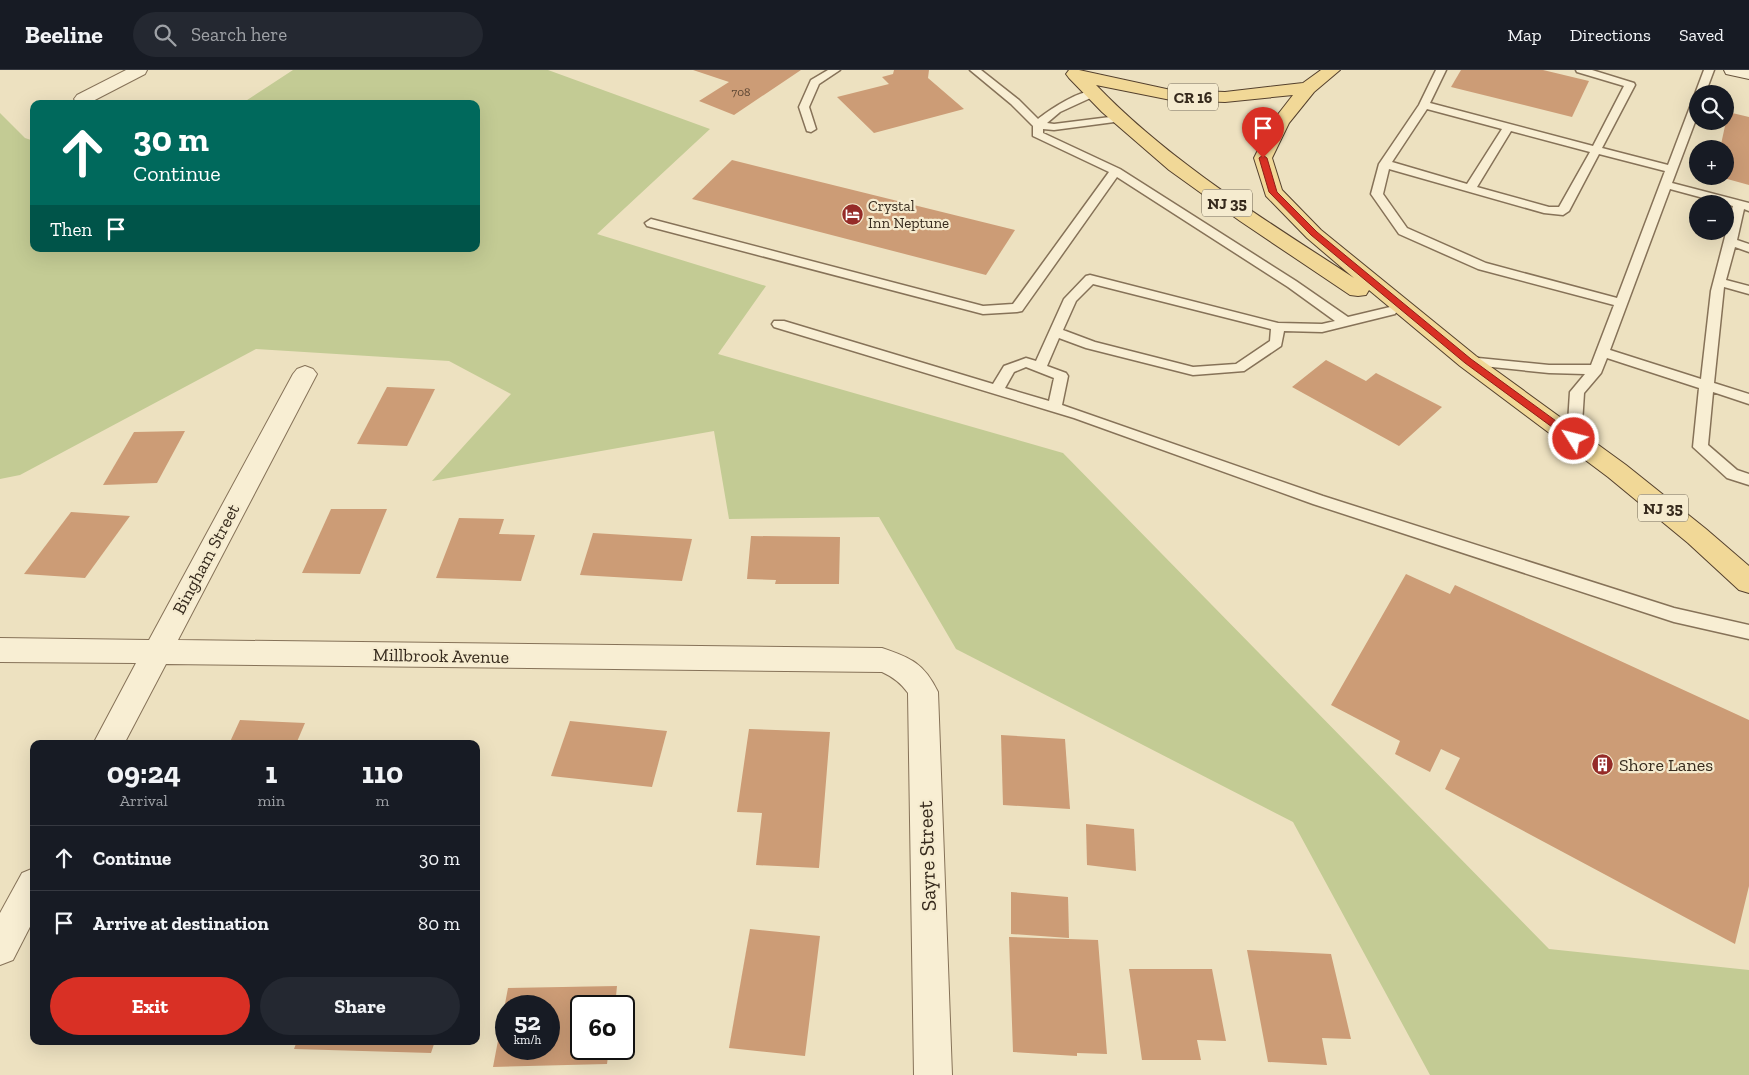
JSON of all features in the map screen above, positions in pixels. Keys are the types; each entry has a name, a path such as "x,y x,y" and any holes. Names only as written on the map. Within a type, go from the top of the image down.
{"main road":[{"name":"NJ 35","path":"1332,70 1308,88 1281,122 1263,158 1273,192 1314,234 1468,361 1659,504 1749,582"},
{"name":"NJ 35","path":"1074,73 1118,119 1215,195 1468,361"},
{"name":"CR 16","path":"1074,73 1152,92 1190,96 1225,97 1308,88"}],"street":[{"path":"82,100 139,70"},
{"path":"1732,70 1749,74"},
{"name":"Bingham Street","path":"110,740 305,374"},
{"name":"Millbrook Avenue","path":"0,650 882,660"},
{"name":"Sayre Street","path":"882,660 902,666 915,678 923,692 933,1075"},
{"path":"0,948 30,892"}],"lane":[{"path":"811,129 804,107 816,82 835,70"},
{"path":"975,70 1015,102 1038,126 1054,127 1118,119"},
{"path":"1441,70 1424,105 1385,164 1377,194 1403,231 1482,266 1621,303"},
{"path":"1385,164 1548,212 1563,211 1630,85 1581,70"},
{"path":"1703,85 1709,70"},
{"path":"1093,93 1056,110 1038,126 1037,134 1116,171 1292,284 1346,322"},
{"path":"1424,105 1671,169"},
{"path":"1574,439 1576,392 1596,370 1689,123"},
{"path":"1470,189 1508,127"},
{"path":"651,223 983,310 1018,308 1116,171"},
{"path":"1666,185 1744,206 1730,242 1720,282 1700,447 1732,474 1749,480"},
{"path":"1730,242 1749,248"},
{"path":"1040,368 1070,299 1090,279 1278,327 1322,328 1390,311"},
{"path":"1720,282 1749,290"},
{"path":"779,324 1055,407 1318,500 1674,615 1749,632"},
{"path":"1056,332 1091,345 1193,371 1239,368 1276,343 1278,327"},
{"path":"1603,352 1749,400"},
{"path":"1468,361 1548,369 1596,370"},
{"path":"997,390 1009,369 1026,362 1061,376 1055,407"}],"green space":[{"path":"293,70 548,70 710,129 597,234 766,286 718,354 1063,453 1549,949 1749,970 1749,1075 1430,1075 1293,822 956,649 879,517 729,519 714,431 432,481 511,394 449,361 256,349 20,475 0,479 0,113 25,138 30,140 30,252 480,252 480,100 247,100"}],"building":[{"path":"693,70 801,70 734,115 699,101 729,82"},
{"path":"894,70 929,70 928,78 964,109 874,133 837,97 889,84 882,77 893,74"},
{"path":"1461,70 1543,70 1589,81 1572,117 1451,87"},
{"path":"1734,113 1749,117 1749,185 1734,181 1734,140 1722,140 1724,130 1734,130"},
{"name":"Crystal Inn Neptune","path":"732,160 1015,230 986,275 692,199"},
{"path":"1326,360 1366,381 1376,373 1442,407 1399,446 1292,387"},
{"path":"387,387 435,389 407,446 357,444"},
{"path":"185,431 157,483 103,485 134,432"},
{"path":"331,509 387,509 360,574 302,573"},
{"path":"71,512 130,516 85,578 24,574"},
{"path":"459,518 504,519 499,534 535,535 521,581 436,578"},
{"path":"593,533 692,539 682,581 580,575"},
{"path":"751,536 840,537 839,584 775,584 776,580 747,579"},
{"name":"Shore Lanes","path":"1406,574 1450,594 1455,585 1749,720 1749,886 1735,944 1445,789 1460,758 1441,749 1430,772 1395,754 1400,741 1331,705"},
{"path":"240,720 305,723 298,740 231,740"},
{"path":"570,721 667,731 652,787 551,776"},
{"path":"749,729 830,732 819,868 756,865 762,813 737,812"},
{"path":"1001,735 1065,739 1070,809 1003,805"},
{"path":"1086,824 1134,829 1136,871 1087,865"},
{"path":"1011,892 1068,897 1069,938 1011,934"},
{"path":"750,929 820,936 805,1056 729,1048"},
{"path":"1009,937 1098,940 1107,1054 1077,1053 1077,1056 1013,1052"},
{"path":"1247,950 1331,954 1351,1039 1322,1038 1327,1065 1268,1062"},
{"path":"1129,969 1212,969 1226,1041 1197,1040 1201,1060 1142,1060"},
{"path":"617,986 616,995 570,995 570,1060 608,1060 607,1064 493,1067 495,1056 495,1060 560,1060 560,995 507,995 508,988"},
{"path":"296,1045 434,1045 431,1053 294,1049"}],"place":[{"name":"Crystal Inn Neptune","path":"852,215"},
{"name":"Shore Lanes","path":"1603,765"}],"route":[{"path":"1263,158 1273,192 1314,234 1468,361 1574,439"}]}
